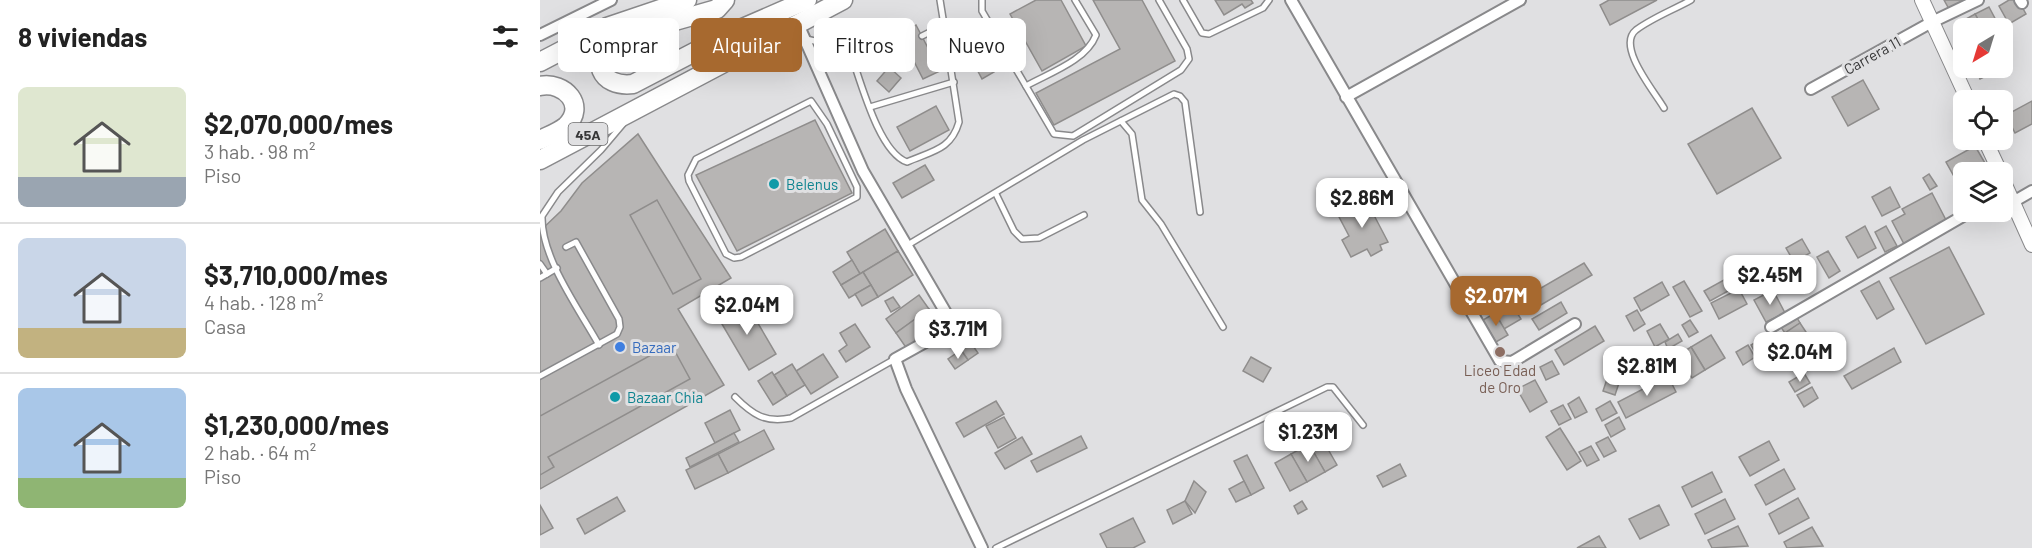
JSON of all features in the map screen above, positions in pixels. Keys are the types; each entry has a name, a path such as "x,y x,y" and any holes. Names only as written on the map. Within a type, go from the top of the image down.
{"highway":[{"path":"540,62 607,27 687,0"},
{"path":"725,0 717,9 615,38 604,46 600,58 601,69 608,80 621,86 633,84 729,34 807,0"},
{"name":"45A","path":"802,32 843,0"},
{"name":"45A","path":"540,160 636,108 715,72"},
{"path":"540,86 552,84 566,90 573,102 573,114 566,126 540,140"}],"street":[{"path":"540,35 611,0"},
{"path":"1291,0 1500,361 1512,362 1575,324"},
{"path":"1346,96 1520,0"},
{"path":"1922,0 1963,90"},
{"name":"Carrera 11","path":"1811,89 1932,22 1978,0"},
{"path":"802,32 863,171 946,314 947,324 940,334 895,359 906,389 982,548"},
{"path":"2013,191 2032,191"},
{"path":"2013,206 2032,245"},
{"path":"1771,327 1953,222"}],"lane":[{"path":"940,0 943,18"},
{"path":"982,0 982,11 1054,134 1073,136 1181,70 1189,59 1187,49 1159,0"},
{"path":"1026,86 1083,54 1092,46 1096,35 1075,0"},
{"path":"1182,0 1202,33 1209,34 1263,8 1269,0"},
{"path":"1664,108 1629,51 1629,40 1635,31 1690,0"},
{"path":"802,32 814,36"},
{"path":"922,36 927,34"},
{"path":"857,72 870,107 892,153 897,159 907,162 948,144 955,136 959,122 952,72"},
{"path":"870,107 954,82"},
{"path":"906,246 1083,140 1170,96 1178,95 1183,99 1200,212"},
{"path":"811,101 829,129 857,187 857,197 741,257 734,258 726,254 689,181 688,175 696,159 811,101"},
{"path":"598,345 557,268 542,230 541,218 558,192 602,150 636,108"},
{"path":"1121,121 1132,134 1142,200 1161,224 1223,327"},
{"path":"829,129 842,123"},
{"path":"996,194 1014,231 1022,239 1039,238 1084,215"},
{"path":"540,376 617,334 620,327 619,319 576,242 566,247"},
{"path":"540,264 547,274"},
{"path":"540,278 557,268"},
{"path":"735,397 761,418 776,421 792,418 895,359"},
{"path":"996,548 1327,387 1333,387 1363,425"}],"building":[{"path":"1036,0 1061,0 1086,46 1042,71 1026,42 1026,18 1012,18 1010,14"},
{"path":"1093,0 1142,0 1175,61 1054,125 1036,93 1120,49"},
{"path":"1215,0 1251,0 1253,3 1245,8 1242,4 1224,15"},
{"path":"1609,0 1657,0 1610,25 1600,5"},
{"path":"1944,0 1965,0 1949,9"},
{"path":"2009,0 2018,0 2026,14 2013,22 2013,18 2006,18 1999,6"},
{"path":"1989,7 1995,18 1977,18 1975,14"},
{"path":"915,26 927,46 927,72 938,72 923,79 915,63"},
{"path":"885,72 894,72 901,78 889,92 877,81"},
{"path":"978,72 994,72 982,79"},
{"path":"1863,80 1879,109 1848,126 1832,97"},
{"path":"2032,101 2032,124 2015,133 2013,111"},
{"path":"936,106 949,130 910,151 897,127"},
{"path":"1752,108 1781,158 1717,194 1688,144"},
{"name":"Belenus","path":"815,120 852,193 737,251 696,175"},
{"name":"Bazaar","path":"638,134 731,278 678,309 724,385 540,489 540,231 561,211 582,183"},
{"path":"1968,150 1977,150 1984,162 1953,162 1953,175 1946,162"},
{"path":"925,165 934,180 902,198 893,183"},
{"path":"1929,174 1937,186 1930,190 1923,178"},
{"path":"1890,187 1900,207 1882,216 1872,197"},
{"path":"1932,193 1947,222 1904,244 1892,221 1905,214 1902,209"},
{"path":"1365,198 1388,242 1380,245 1382,250 1371,256 1367,249 1351,257 1342,240 1349,236 1337,213"},
{"path":"657,200 701,279 673,294 630,215"},
{"path":"1865,226 1876,248 1858,258 1846,237"},
{"path":"1886,226 1897,246 1885,252 1875,232"},
{"path":"885,229 898,251 860,274 847,252"},
{"path":"1802,239 1810,253 1794,262 1786,248"},
{"path":"1949,247 1984,314 1926,344 1890,278"},
{"path":"898,251 913,275 878,297 863,272"},
{"path":"1828,251 1840,271 1829,278 1817,257"},
{"path":"852,260 860,274 841,285 833,272"},
{"path":"1584,263 1592,275 1529,312 1522,299"},
{"path":"863,272 871,285 849,298 841,285"},
{"path":"1733,275 1739,285 1710,301 1704,291"},
{"path":"1684,281 1702,311 1690,317 1673,287"},
{"path":"1879,281 1894,309 1877,319 1861,291"},
{"path":"1662,282 1669,295 1641,311 1634,298"},
{"path":"871,285 878,297 862,306 855,294"},
{"path":"1739,289 1747,304 1719,319 1711,303"},
{"path":"1773,290 1785,313 1766,322 1754,300"},
{"path":"919,295 929,309 896,333 886,319"},
{"path":"893,297 900,307 891,312 885,301"},
{"path":"1561,302 1567,313 1539,330 1532,319"},
{"path":"746,303 776,354 749,370 719,319"},
{"path":"1514,308 1521,319 1504,329 1497,317"},
{"path":"929,309 940,325 907,349 896,333"},
{"path":"1637,310 1645,324 1634,331 1626,316"},
{"path":"1495,313 1508,335 1496,342 1483,320"},
{"path":"1796,316 1800,323 1785,333 1780,326"},
{"path":"1690,320 1698,332 1689,337 1682,325"},
{"path":"1800,323 1808,335 1792,345 1785,333"},
{"path":"855,324 870,347 846,362 839,351 847,345 840,333"},
{"path":"1660,324 1669,339 1655,347 1647,331"},
{"path":"1595,326 1604,341 1564,365 1555,350"},
{"path":"1678,334 1682,341 1668,349 1665,342"},
{"path":"1711,335 1725,358 1705,370 1691,347"},
{"path":"1766,336 1774,350 1759,359 1751,345"},
{"path":"971,343 978,353 968,360 961,350"},
{"name":"Bazaar Chia","path":"671,344 690,379 548,457 554,467 540,475 540,416"},
{"path":"1748,345 1755,357 1743,365 1736,352"},
{"path":"1691,347 1705,370 1692,378 1678,355"},
{"path":"1894,348 1901,362 1852,389 1844,376"},
{"path":"961,350 968,360 955,369 948,359"},
{"path":"823,354 838,377 811,394 796,371"},
{"path":"1615,355 1627,359 1615,395 1603,391"},
{"path":"1251,357 1271,368 1263,382 1243,371"},
{"path":"1552,361 1559,374 1546,380 1540,367"},
{"path":"792,364 805,385 787,396 774,375"},
{"path":"772,372 787,396 773,405 758,381"},
{"path":"1804,373 1810,383 1795,392 1789,382"},
{"path":"1668,376 1676,392 1626,418 1618,402"},
{"path":"1535,380 1547,402 1530,412 1517,389"},
{"path":"1812,387 1818,398 1804,407 1797,395"},
{"path":"1579,397 1587,412 1575,418 1568,404"},
{"path":"996,401 1004,414 964,437 956,423"},
{"path":"1610,401 1617,413 1602,421 1596,409"},
{"path":"1563,405 1571,419 1559,425 1551,411"},
{"path":"730,410 740,430 715,443 705,423"},
{"path":"1004,417 1016,438 998,448 986,426"},
{"path":"1619,417 1625,429 1611,437 1605,425"},
{"path":"1560,428 1581,461 1567,470 1546,437"},
{"path":"764,430 774,449 728,473 718,454"},
{"path":"734,433 739,442 690,467 686,458"},
{"path":"1081,436 1087,448 1037,472 1031,461"},
{"path":"1022,437 1032,454 1005,469 995,453"},
{"path":"1321,437 1337,465 1325,472 1309,444"},
{"path":"1608,437 1616,451 1604,457 1596,443"},
{"path":"1769,441 1779,460 1750,476 1739,457"},
{"path":"1309,444 1325,472 1307,482 1291,454"},
{"path":"1591,446 1599,460 1587,466 1579,452"},
{"path":"718,454 728,473 695,489 686,470"},
{"path":"1291,454 1307,482 1290,491 1275,463"},
{"path":"1247,455 1264,488 1251,495 1234,461"},
{"path":"1400,464 1406,476 1383,487 1377,476"},
{"path":"1784,469 1795,489 1766,505 1755,485"},
{"path":"1712,472 1722,492 1692,507 1682,487"},
{"path":"1194,481 1206,492 1195,513 1185,501"},
{"path":"1244,481 1251,495 1236,502 1229,489"},
{"path":"617,497 625,511 585,534 577,519"},
{"path":"1798,498 1809,518 1779,534 1769,514"},
{"path":"1725,499 1735,519 1705,534 1695,514"},
{"path":"1185,501 1192,514 1173,524 1167,510"},
{"path":"1302,501 1307,509 1298,514 1294,506"},
{"path":"540,505 553,528 540,535"},
{"path":"1659,505 1669,525 1640,539 1629,519"},
{"path":"1133,518 1145,542 1133,548 1107,548 1100,534"},
{"path":"1738,526 1748,546 1712,548 1708,540"},
{"path":"1812,527 1823,546 1787,548 1784,542"},
{"path":"1599,536 1606,548 1577,548"}],"place":[{"name":"Belenus","path":"774,184"},
{"name":"Bazaar","path":"620,347"},
{"name":"Liceo Edad de Oro","path":"1500,352"},
{"name":"Bazaar Chia","path":"615,397"}]}
